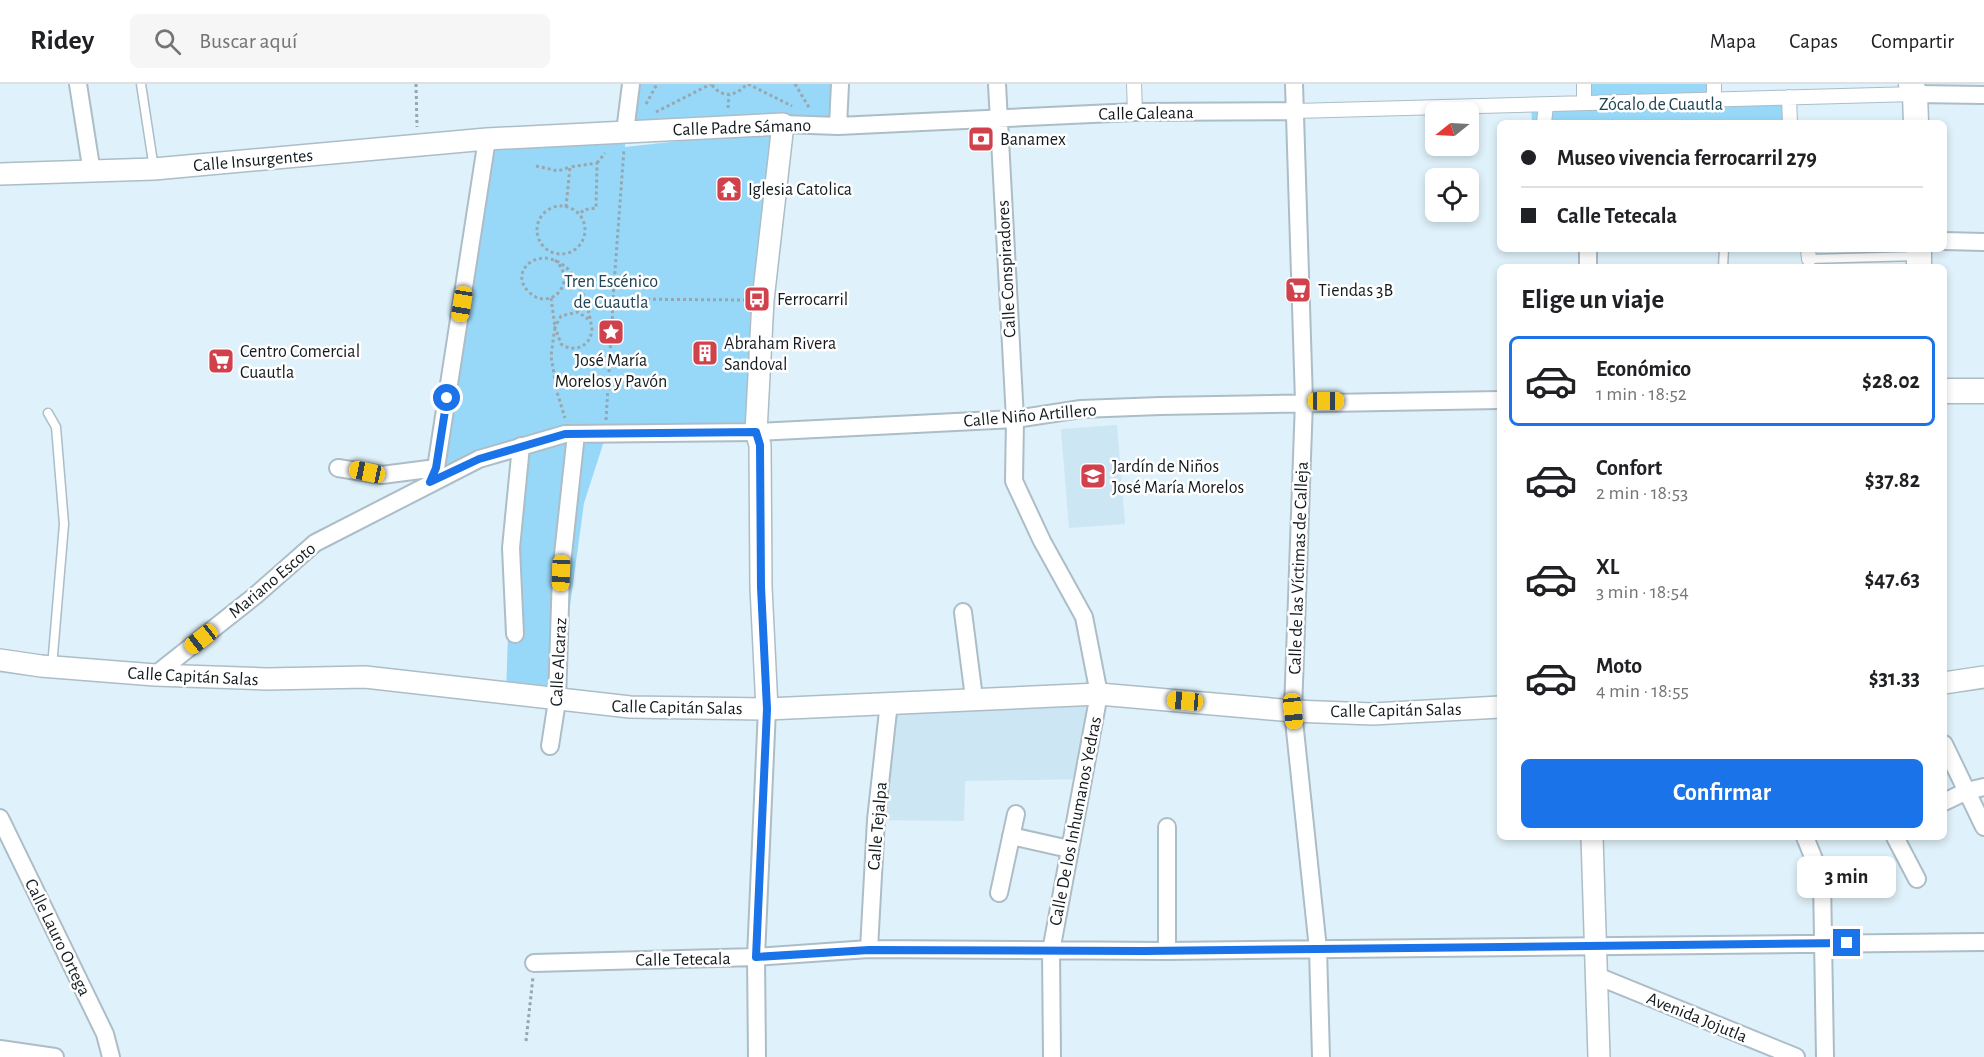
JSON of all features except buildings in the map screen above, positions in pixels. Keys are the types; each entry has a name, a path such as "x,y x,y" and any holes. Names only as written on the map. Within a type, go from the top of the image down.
{"main road":[{"path":"1913,89 1916,120"},
{"path":"1947,391 1984,391"}],"street":[{"path":"78,84 92,173"},
{"path":"625,132 631,84"},
{"path":"838,126 840,84"},
{"name":"Calle Conspiradores","path":"997,84 997,119 1015,419 1014,481 1042,541 1084,617 1099,694"},
{"path":"1134,84 1135,112"},
{"name":"Calle de las Víctimas de Calleja","path":"1294,84 1304,402 1293,711 1318,949 1321,1057"},
{"path":"1584,84 1584,103"},
{"path":"1707,100 1714,84"},
{"path":"1295,111 1789,98 1913,89 1984,95"},
{"path":"1789,98 1790,120"},
{"path":"1544,120 1546,105"},
{"name":"Calle Galeana","path":"997,119 1135,112 1295,111"},
{"path":"757,1057 756,957 767,709 761,587 760,445 756,432 763,300 789,116"},
{"name":"Calle Padre Sámano","path":"488,139 625,132 789,116 818,124 838,126 997,119"},
{"path":"338,468 382,475 433,475 488,139"},
{"name":"Calle Insurgentes","path":"6,176 154,169 488,139"},
{"path":"1947,241 1984,242"},
{"name":"Calle Niño Artillero","path":"433,475 565,434 756,432 1015,419 1081,409 1304,402 1497,400"},
{"name":"Calle Alcaraz","path":"550,746 557,701 561,573 576,434"},
{"path":"514,634 511,548 521,446"},
{"name":"Mariano Escoto","path":"155,675 256,595 315,543 433,475"},
{"path":"963,612 974,698"},
{"name":"Calle Capitán Salas","path":"0,660 52,667 155,675 267,679 364,676 557,701 630,707 767,709 1099,694 1293,711 1373,714 1497,706"},
{"path":"1947,683 1984,677"},
{"name":"Calle De los Inhumanos Yedras","path":"1052,1057 1050,951 1099,694"},
{"name":"Calle Tejalpa","path":"869,950 876,820 890,702"},
{"path":"1947,750 1984,827"},
{"path":"1947,801 1967,791 1984,788"},
{"path":"999,893 1016,814"},
{"name":"Calle Lauro Ortega","path":"0,818 5,840 55,926 105,1034 111,1057"},
{"path":"1167,827 1167,951"},
{"path":"1011,836 1069,849"},
{"path":"1592,840 1599,1057"},
{"path":"1806,840 1822,879 1825,1057"},
{"path":"1897,840 1917,879"},
{"name":"Calle Tetecala","path":"534,963 756,957 869,950 1167,951 1984,942"},
{"name":"Avenida Jojutla","path":"1597,976 1796,1057"},
{"path":"0,1048 55,1057"}],"lane":[{"path":"141,84 154,169"},
{"path":"1809,254 1919,257"},
{"path":"48,413 56,427 64,524 52,667"}],"path":[{"path":"416,84 418,146"},
{"path":"652,114 711,84 722,94 729,95 739,93 748,84 789,116"},
{"path":"795,84 818,124"},
{"path":"611,338 616,333 612,326 613,299 625,132"},
{"path":"580,215 583,210 596,208 597,163 602,153"},
{"path":"536,166 558,171 597,163"},
{"path":"566,207 570,167"},
{"path":"549,257 537,234 540,219 551,208 566,207 580,215 584,222 584,238 580,246 555,260"},
{"path":"544,248 558,255 566,254"},
{"path":"551,298 555,327 561,344 578,348 591,336 582,289 566,265 549,257 536,258 530,262 523,275 526,289 537,298 551,298 561,290 565,277 564,270 555,260"},
{"path":"613,299 763,300"},
{"path":"576,434 566,422 557,392 551,357 555,327 561,316 572,311 588,319"},
{"path":"606,434 611,338 607,330 612,326"},
{"path":"526,1041 534,963"}],"shaded area":[{"name":"Jardín de Niños José María Morelos","path":"1117,425 1125,524 1069,528 1061,429"},
{"path":"1099,694 1082,779 965,781 964,821 876,820 889,702"}],"green space":[{"name":"Tren Escénico de Cuautla","path":"631,84 840,84 838,126 783,124 756,432 606,435 584,503 557,701 506,694 511,548 521,446 430,482 487,139 625,132","holes":["625,133 717,137 625,147"]},
{"name":"Zócalo de Cuautla","path":"1584,84 1714,84 1714,99 1789,97 1790,120 1532,120 1531,104 1584,103"}],"place":[{"name":"Banamex","path":"981,139"},
{"name":"Iglesia Catolica","path":"729,189"},
{"name":"Tiendas 3B","path":"1298,290"},
{"name":"Ferrocarril","path":"757,299"},
{"name":"José María Morelos y Pavón","path":"611,332"},
{"name":"Abraham Rivera Sandoval","path":"705,353"},
{"name":"Centro Comercial Cuautla","path":"221,361"},
{"name":"Jardín de Niños José María Morelos","path":"1093,476"}],"route":[{"path":"447,398 436,468 430,482 479,459 565,434 673,435 756,432 760,445 761,587 767,709 756,957 869,950 1144,951 1847,943"}]}
